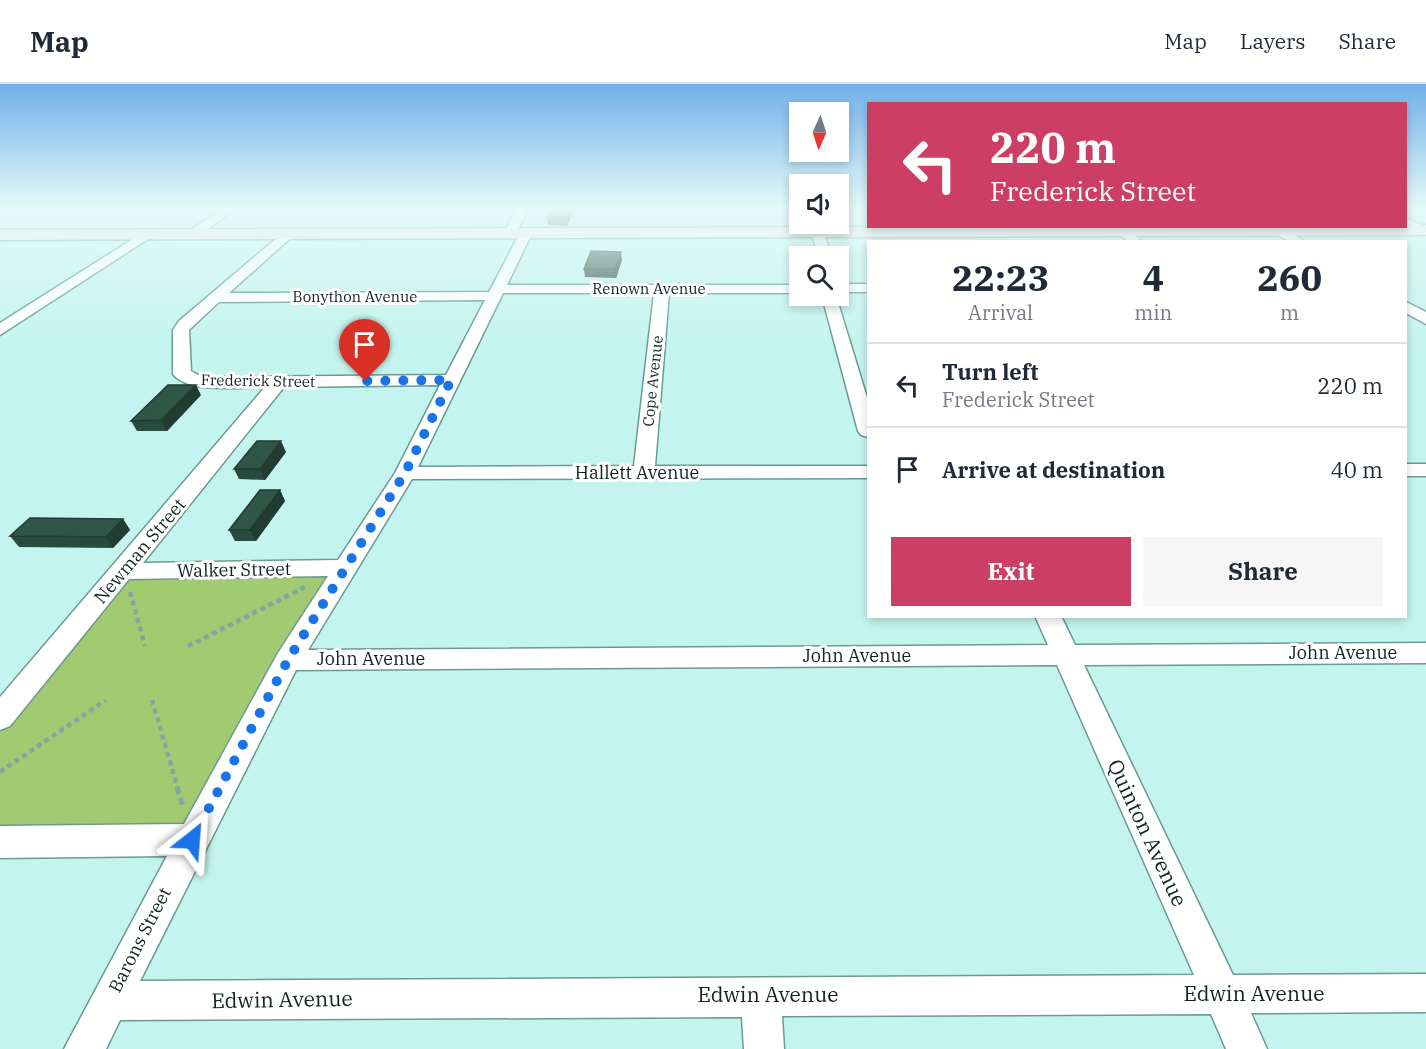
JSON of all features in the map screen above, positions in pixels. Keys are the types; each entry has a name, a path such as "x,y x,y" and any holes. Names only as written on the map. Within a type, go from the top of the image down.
{"street":[{"path":"0,330 118,253"},
{"name":"Frederick Street","path":"267,253 181,330 183,374 197,381 451,380"},
{"name":"Barons Street","path":"84,1049 288,660 405,473 496,292 511,253"},
{"name":"Renown Avenue","path":"496,292 789,288"},
{"path":"849,288 867,288"},
{"name":"Cope Avenue","path":"644,472 662,289"},
{"name":"Bonython Avenue","path":"216,298 496,292"},
{"path":"832,306 867,428"},
{"path":"1407,308 1426,319"},
{"name":"Newman Street","path":"0,718 279,382"},
{"path":"1407,470 1426,470"},
{"name":"Hallett Avenue","path":"405,473 867,472"},
{"name":"Walker Street","path":"124,571 344,568"},
{"name":"Quinton Avenue","path":"1048,618 1247,1049"},
{"name":"John Avenue","path":"288,660 1426,653"},
{"path":"0,842 192,840"},
{"name":"Edwin Avenue","path":"110,1001 761,995 1426,993"},
{"path":"761,995 764,1049"}],"path":[{"path":"188,646 344,568"},
{"path":"124,571 145,646"},
{"path":"0,772 106,700"},
{"path":"152,700 192,840"}],"green space":[{"path":"344,568 192,840 0,842 0,718 124,571"}],"building":[{"path":"590,253 621,253 615,269 584,269"},
{"path":"168,385 196,385 161,420 131,421"},
{"path":"257,441 281,441 260,469 234,469"},
{"path":"260,490 280,490 250,530 229,530"},
{"path":"30,518 123,519 106,537 10,536"}],"route":[{"path":"192,840 288,660 405,473 451,380 365,381"}]}
